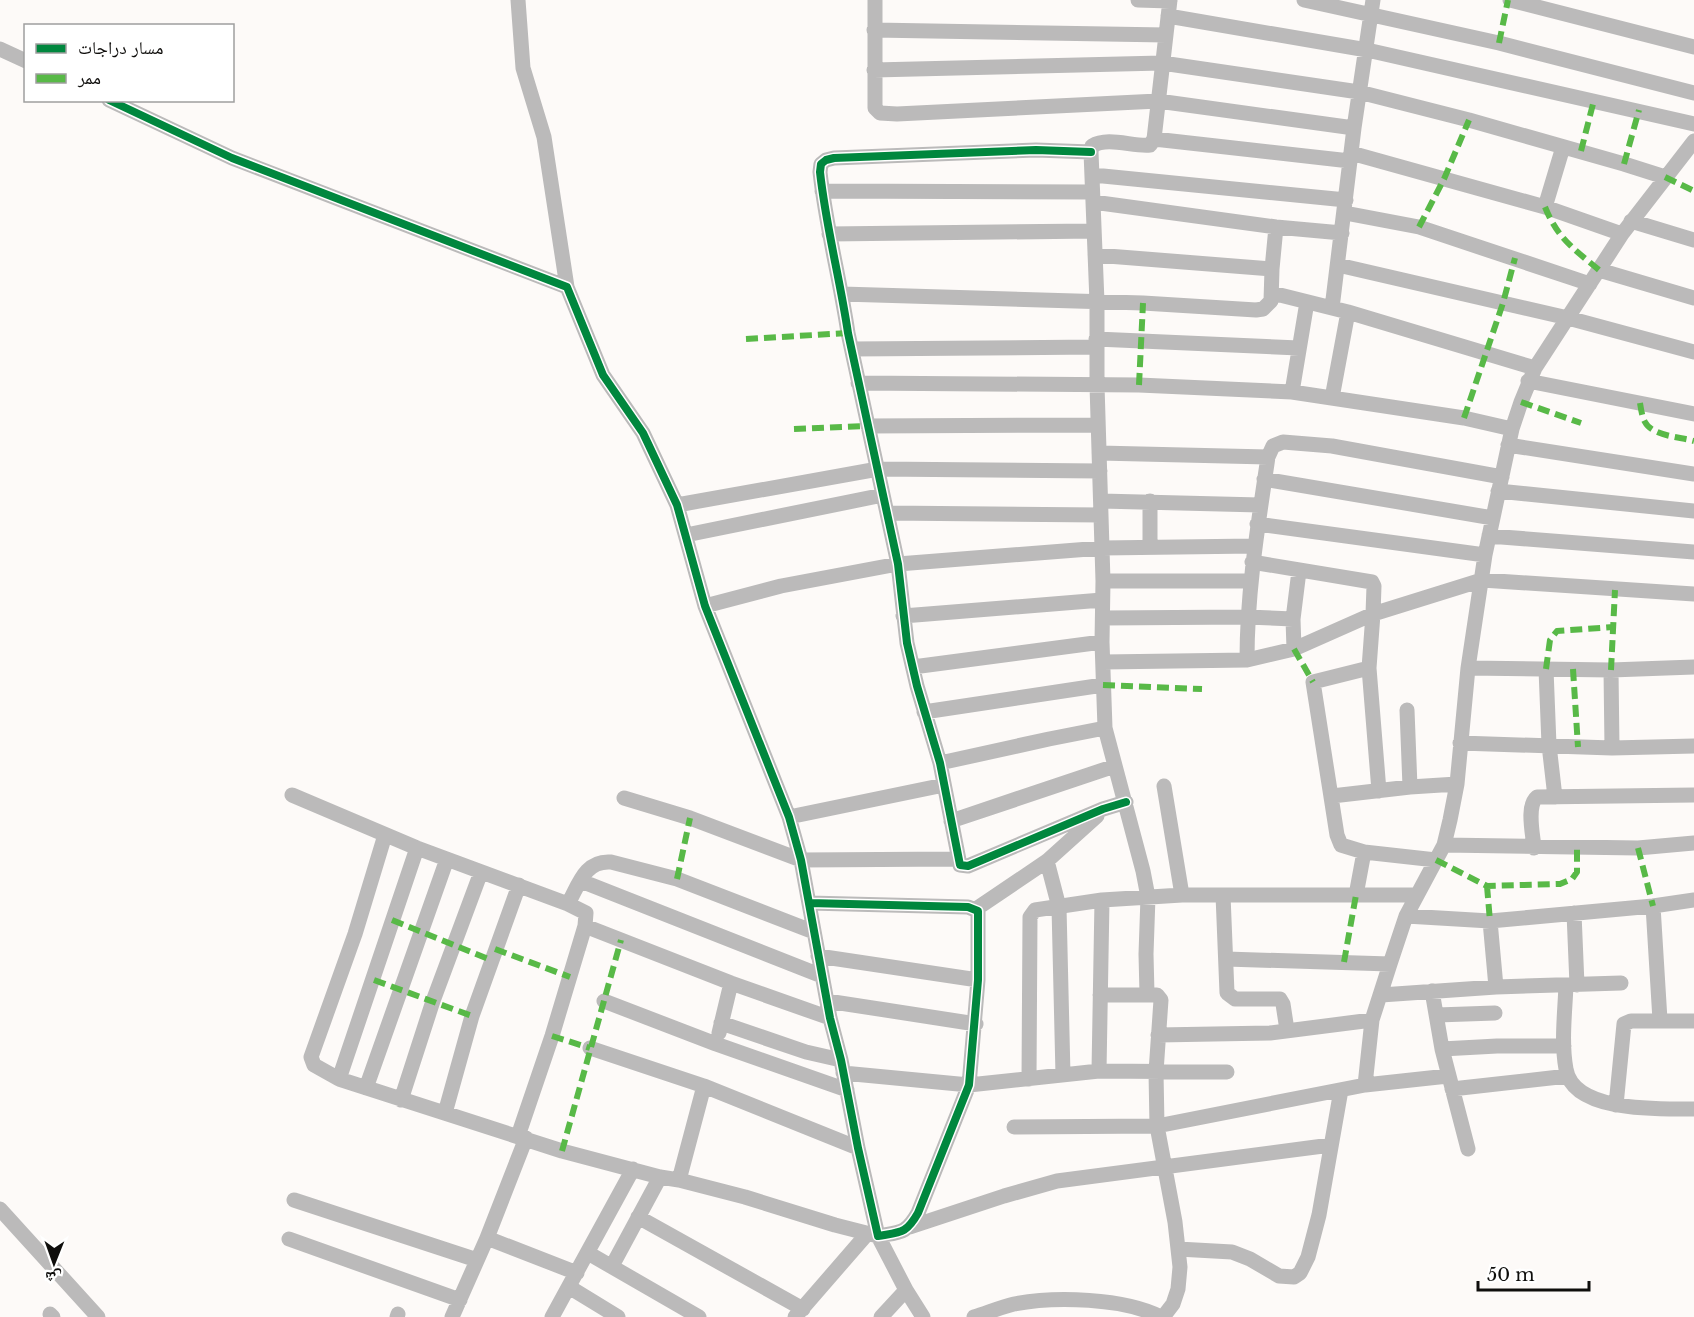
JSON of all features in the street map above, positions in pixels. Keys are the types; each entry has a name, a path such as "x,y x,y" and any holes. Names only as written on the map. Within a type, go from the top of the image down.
{"street":[{"path":"518,0 523,68 544,137 567,287 603,375 644,433 677,506 705,606 789,817 801,860 830,1018 847,1090 873,1235 923,1317"},
{"path":"875,0 875,108 880,113 888,115 1158,101 1354,128"},
{"path":"1138,0 1694,124"},
{"path":"1304,0 1373,7 1499,43 1694,93"},
{"path":"1510,0 1694,47"},
{"path":"1147,994 1148,897 1126,802 1105,728 1102,662 1103,580 1096,385 1097,302 1091,152 1092,146 1101,142 1141,146 1150,145 1154,139 1170,6"},
{"path":"1332,308 1354,128 1373,7"},
{"path":"874,30 1166,34"},
{"path":"0,50 24,60"},
{"path":"874,70 1162,63 1359,93 1563,147 1665,177"},
{"path":"113,102 232,158 567,287"},
{"path":"1154,139 1351,157 1627,227 1694,240"},
{"path":"1365,1084 1372,1020 1390,964 1406,916 1444,845 1457,784 1468,668 1488,536 1512,429 1532,375 1568,318 1627,227 1694,142"},
{"path":"1545,207 1563,147"},
{"path":"1091,152 1036,150 834,158 821,164 822,190 858,383 898,564 903,616 913,667 940,763 960,865 968,866 1103,809 1126,802"},
{"path":"1093,175 1346,207 1419,227 1590,284"},
{"path":"822,190 1093,197 1276,227 1342,233"},
{"path":"842,294 1097,302 1248,311 1263,309 1268,306 1272,293 1276,227"},
{"path":"829,234 1094,231"},
{"path":"1095,255 1272,269"},
{"path":"1338,265 1568,318 1694,352"},
{"path":"1599,270 1694,298"},
{"path":"1272,293 1348,312 1532,375 1694,414"},
{"path":"1292,392 1307,302"},
{"path":"1332,398 1348,312"},
{"path":"852,349 1096,343 1299,348"},
{"path":"858,383 1140,385 1292,392 1464,418 1512,429"},
{"path":"868,426 1098,425"},
{"path":"1247,660 1250,581 1264,479 1268,457 1273,446 1283,442 1332,446 1500,484 1694,511"},
{"path":"1508,445 1694,474"},
{"path":"1099,453 1268,457"},
{"path":"677,506 878,470 1100,471"},
{"path":"1264,479 1493,518"},
{"path":"686,535 883,495"},
{"path":"887,513 1101,508 1150,501 1260,505"},
{"path":"1150,501 1150,546"},
{"path":"1257,524 1485,555"},
{"path":"1488,536 1694,552"},
{"path":"705,606 781,586 898,564 1150,546 1253,554 1299,571 1372,582 1374,586 1369,668 1379,790"},
{"path":"1294,649 1293,619 1299,571"},
{"path":"1103,580 1250,581"},
{"path":"1102,662 1247,660 1294,649 1373,614 1482,580 1694,594"},
{"path":"903,616 1102,600"},
{"path":"1103,618 1293,619"},
{"path":"913,667 1102,642"},
{"path":"1468,668 1611,670 1694,667"},
{"path":"1369,668 1313,682 1334,820 1341,845 1364,852 1436,860"},
{"path":"1545,669 1549,745 1555,797"},
{"path":"1611,670 1612,748"},
{"path":"924,712 1103,685"},
{"path":"1407,710 1410,787"},
{"path":"940,763 1105,728"},
{"path":"1460,742 1612,748 1694,746"},
{"path":"951,821 1115,766"},
{"path":"1332,796 1457,784"},
{"path":"789,817 944,785"},
{"path":"1164,786 1182,895"},
{"path":"292,795 417,848 519,885 586,913 585,926 522,1137 487,1238 452,1317"},
{"path":"1534,848 1532,802 1537,797 1694,795"},
{"path":"624,798 690,818 801,860 958,859"},
{"path":"808,903 976,909 1047,861 1103,809"},
{"path":"385,835 355,934 311,1057 314,1065 339,1078 401,1100 562,1150 660,1178 679,1180 745,1197 873,1235 904,1231 1004,1196 1057,1181 1331,1145"},
{"path":"1444,845 1638,848 1694,843"},
{"path":"339,1078 417,848"},
{"path":"1356,895 1364,852"},
{"path":"366,1088 447,860"},
{"path":"568,904 585,872 593,864 601,861 611,862 677,879 814,932"},
{"path":"1047,861 1059,907 1063,1075"},
{"path":"401,1100 436,992 481,872"},
{"path":"581,881 822,976"},
{"path":"445,1113 472,1016 519,885"},
{"path":"1029,1079 1030,916 1035,910 1102,900 1182,895 1417,895"},
{"path":"1223,895 1227,993 1240,1000 1280,999 1283,1004 1287,1030"},
{"path":"1100,1071 1102,900"},
{"path":"1406,916 1490,921 1694,900"},
{"path":"1653,906 1660,1020"},
{"path":"910,1227 918,1213 969,1085 978,980 978,911 976,909"},
{"path":"1574,914 1572,985 1564,1046 1566,1070 1570,1081 1602,1102 1647,1109 1694,1109"},
{"path":"1490,921 1496,987"},
{"path":"585,926 731,983 830,1018"},
{"path":"818,956 978,980"},
{"path":"1226,959 1390,964"},
{"path":"716,1044 731,983"},
{"path":"1381,995 1496,987 1621,983"},
{"path":"1432,991 1442,1049 1468,1149"},
{"path":"974,1317 1011,1305 1039,1300 1077,1300 1136,1307 1162,1317 1173,1304 1178,1289 1180,1267 1157,1126 1156,1072 1161,1000 1157,995 1147,994 1100,995"},
{"path":"604,1001 716,1044 847,1090"},
{"path":"827,1001 976,1024"},
{"path":"1437,1016 1495,1013"},
{"path":"1158,1035 1270,1033 1372,1020"},
{"path":"1616,1105 1623,1024 1631,1021 1694,1020"},
{"path":"721,1023 842,1066 969,1085 1100,1071 1227,1072"},
{"path":"1442,1049 1564,1046"},
{"path":"590,1048 704,1086 858,1148"},
{"path":"1014,1127 1157,1126 1365,1084 1568,1076"},
{"path":"679,1180 704,1086"},
{"path":"1178,1249 1232,1252 1250,1259 1279,1276 1294,1277 1300,1273 1308,1257 1319,1215 1341,1090"},
{"path":"552,1317 633,1169"},
{"path":"612,1266 660,1178"},
{"path":"294,1200 477,1260"},
{"path":"0,1209 98,1317"},
{"path":"638,1217 799,1313 873,1235"},
{"path":"487,1238 576,1273"},
{"path":"290,1239 460,1300"},
{"path":"588,1253 699,1317"},
{"path":"569,1287 618,1317"},
{"path":"881,1317 906,1290"}],"marked path":[{"path":"1499,43 1508,0"},
{"path":"1581,151 1594,100"},
{"path":"1624,164 1639,110"},
{"path":"1419,227 1444,179 1469,120"},
{"path":"1665,177 1694,191"},
{"path":"1545,207 1561,235 1599,270"},
{"path":"1464,418 1503,303 1515,258"},
{"path":"1139,385 1143,303"},
{"path":"746,339 848,333"},
{"path":"1521,402 1581,423"},
{"path":"1640,403 1644,420 1649,427 1667,435 1694,441"},
{"path":"794,429 868,426"},
{"path":"1611,670 1615,590"},
{"path":"1546,669 1550,640 1557,631 1613,627"},
{"path":"1294,649 1313,682"},
{"path":"1573,669 1578,747"},
{"path":"1103,685 1202,689"},
{"path":"677,879 690,818"},
{"path":"1436,860 1487,886 1560,884 1572,879 1577,872 1577,847"},
{"path":"1638,848 1653,906"},
{"path":"1487,886 1490,921"},
{"path":"1344,962 1356,895"},
{"path":"392,920 491,960"},
{"path":"562,1151 621,940"},
{"path":"495,949 570,977"},
{"path":"374,980 472,1016"},
{"path":"552,1036 590,1048"}],"cycle path":[{"path":"113,102 232,158 567,287 603,375 643,433 677,505 705,606 789,817 801,860 830,1018 878,1236 898,1233 910,1225 918,1213 969,1085 978,980 978,911 968,907 809,903"},
{"path":"1091,152 1036,150 834,158 821,164 820,172 848,333 898,564 907,643 940,763 960,865 968,866 1103,809 1126,802"}]}
